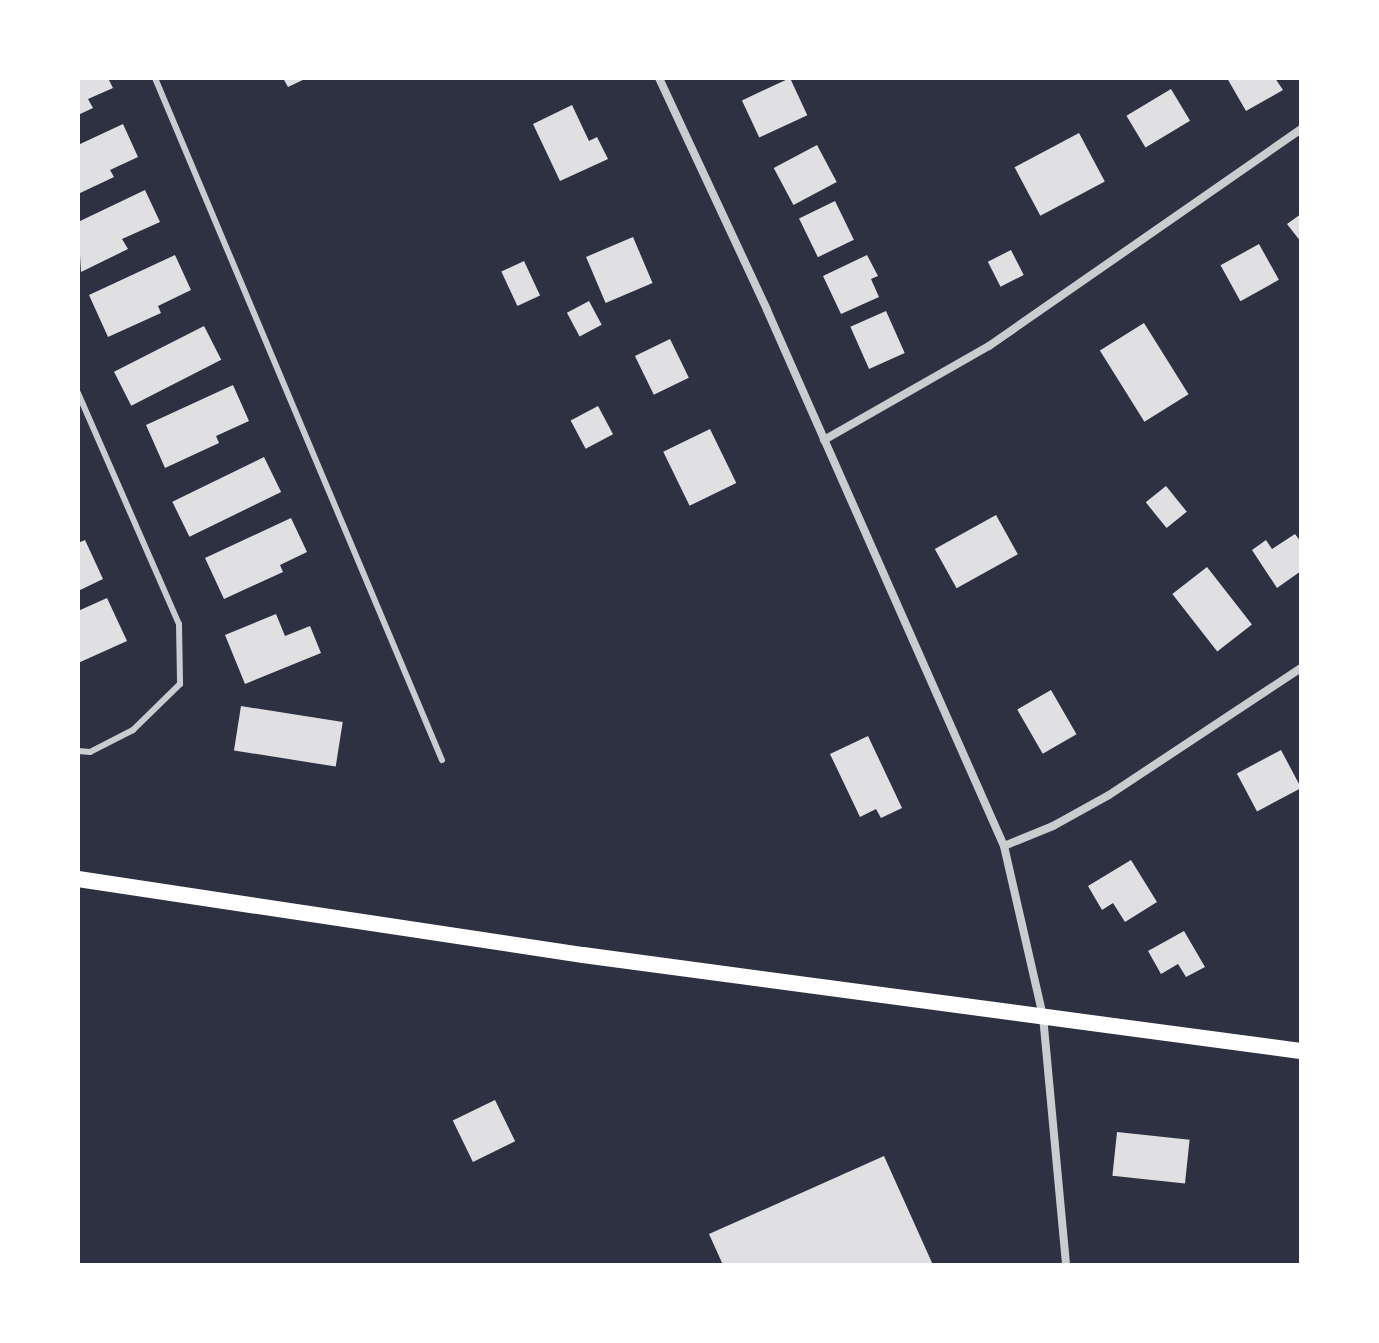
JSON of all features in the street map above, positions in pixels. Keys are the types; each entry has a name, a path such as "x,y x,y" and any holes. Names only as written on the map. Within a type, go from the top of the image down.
{"main road":[{"path":"78,879 583,955 1301,1051"}],"street":[{"path":"659,78 1004,846 1043,1016 1066,1265"},
{"path":"824,440 989,346 1301,129"},
{"path":"1004,846 1053,826 1109,795 1301,668"}],"lane":[{"path":"155,78 442,760"},
{"path":"78,393 179,624 180,684 133,730 90,752 78,751"}],"building":[{"path":"78,78 108,78 113,88 88,99 93,108 78,115"},
{"path":"283,78 307,78 288,87"},
{"path":"790,78 807,115 759,138 742,100"},
{"path":"1227,78 1275,78 1283,90 1246,111"},
{"path":"1171,89 1190,121 1145,147 1126,116"},
{"path":"572,105 589,141 597,137 608,159 560,181 533,124"},
{"path":"123,124 138,157 110,170 114,177 78,194 78,145"},
{"path":"1079,133 1105,182 1040,216 1015,167"},
{"path":"817,145 837,182 793,205 774,168"},
{"path":"145,190 160,222 122,239 128,249 81,272 78,222"},
{"path":"835,201 854,240 818,257 799,219"},
{"path":"1301,214 1301,242 1287,224"},
{"path":"633,237 653,283 606,303 586,257"},
{"path":"1259,244 1279,280 1240,301 1221,265"},
{"path":"1011,250 1024,275 1001,287 988,262"},
{"path":"175,255 191,290 158,306 161,313 108,337 89,295"},
{"path":"867,255 878,276 871,279 879,297 841,314 823,276"},
{"path":"524,261 540,295 517,306 501,272"},
{"path":"589,301 602,325 580,337 567,313"},
{"path":"886,311 905,353 869,369 850,327"},
{"path":"1144,323 1189,394 1144,422 1100,351"},
{"path":"204,326 221,360 131,406 114,372"},
{"path":"670,339 689,378 654,395 635,356"},
{"path":"233,385 249,421 216,436 219,443 165,468 146,425"},
{"path":"598,406 613,434 586,449 571,421"},
{"path":"710,429 736,483 690,506 663,452"},
{"path":"264,457 281,492 189,537 172,502"},
{"path":"1166,486 1187,512 1167,528 1146,502"},
{"path":"996,515 1018,554 957,588 935,549"},
{"path":"291,518 307,552 280,565 283,572 224,599 205,558"},
{"path":"1295,534 1301,542 1301,571 1277,588 1252,550 1266,540 1272,549"},
{"path":"85,540 103,579 78,591 78,543"},
{"path":"1207,567 1252,625 1217,652 1172,594"},
{"path":"107,598 127,641 78,663 78,611"},
{"path":"276,614 285,636 310,626 321,653 245,684 225,635"},
{"path":"1051,690 1076,734 1043,754 1017,710"},
{"path":"241,706 343,722 336,767 234,750"},
{"path":"868,736 902,808 881,818 876,809 860,817 830,754"},
{"path":"1281,750 1301,788 1257,811 1237,773"},
{"path":"1131,860 1157,902 1125,922 1113,903 1102,910 1088,886"},
{"path":"1184,931 1205,967 1186,977 1178,964 1161,974 1148,951"},
{"path":"495,1100 515,1141 473,1162 453,1121"},
{"path":"1117,1132 1190,1140 1185,1183 1112,1176"},
{"path":"884,1156 933,1265 723,1265 709,1234"}]}
